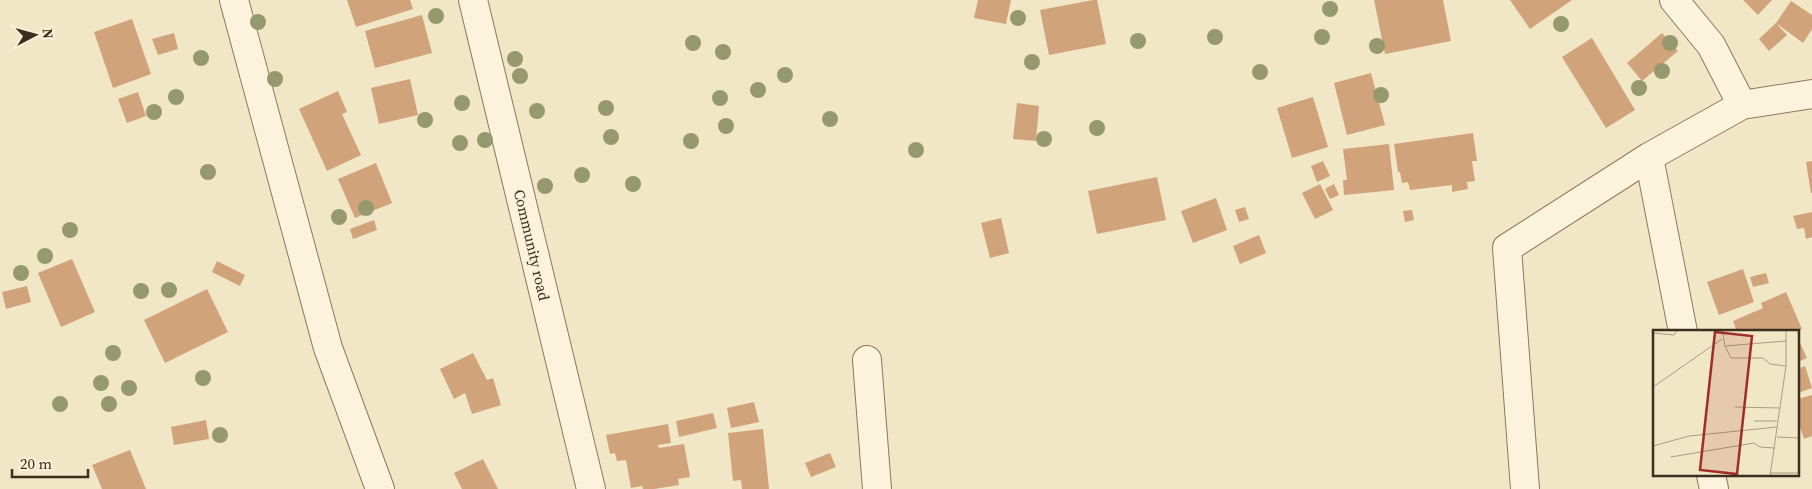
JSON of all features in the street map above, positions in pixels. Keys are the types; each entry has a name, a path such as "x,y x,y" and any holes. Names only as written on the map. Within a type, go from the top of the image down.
{"street":[{"path":"234,0 328,348 380,489"},
{"name":"Community road","path":"473,0 591,489"},
{"path":"1674,0 1711,45 1742,105"},
{"path":"1525,489 1507,248 1649,157 1742,105 1812,94"},
{"path":"1649,157 1683,330"},
{"path":"867,360 877,489"},
{"path":"1711,476 1714,489"}],"building":[{"path":"347,0 410,0 413,9 356,27"},
{"path":"978,0 1011,0 1006,24 974,18"},
{"path":"1097,0 1106,44 1049,55 1040,10"},
{"path":"1374,0 1443,0 1451,41 1385,54"},
{"path":"1510,0 1572,0 1530,29"},
{"path":"1743,0 1772,0 1758,15"},
{"path":"1791,1 1812,15 1812,29 1803,43 1776,23"},
{"path":"422,15 432,53 375,68 365,31"},
{"path":"132,19 151,74 113,88 94,32"},
{"path":"1776,23 1787,35 1769,51 1759,39"},
{"path":"174,33 178,49 158,55 152,39"},
{"path":"1662,33 1678,51 1642,81 1627,63"},
{"path":"1592,38 1635,110 1606,128 1562,57"},
{"path":"1371,73 1385,125 1347,135 1334,83"},
{"path":"410,79 418,115 379,124 371,88"},
{"path":"338,91 347,112 342,114 361,155 327,171 299,109"},
{"path":"138,92 146,116 127,123 118,99"},
{"path":"1313,97 1328,147 1292,158 1277,108"},
{"path":"1017,103 1039,106 1036,141 1013,139"},
{"path":"1473,133 1477,161 1472,161 1475,181 1467,182 1468,189 1452,192 1452,185 1410,190 1408,182 1402,183 1400,172 1398,172 1394,144"},
{"path":"1389,144 1394,190 1344,195 1343,180 1347,180 1343,149"},
{"path":"1323,161 1330,176 1317,182 1311,166"},
{"path":"1812,161 1812,193 1811,193 1806,162"},
{"path":"376,163 392,203 355,218 338,179"},
{"path":"1157,177 1166,220 1097,234 1088,191"},
{"path":"1320,184 1333,210 1315,219 1302,193"},
{"path":"1334,184 1339,195 1330,199 1325,189"},
{"path":"1216,198 1227,230 1193,243 1181,211"},
{"path":"1245,207 1249,219 1239,222 1235,210"},
{"path":"1412,210 1414,220 1405,222 1403,211"},
{"path":"1812,212 1812,237 1806,239 1804,228 1797,229 1793,216"},
{"path":"1001,218 1009,253 990,258 981,223"},
{"path":"374,220 377,230 353,239 350,229"},
{"path":"1259,235 1266,253 1240,264 1233,246"},
{"path":"72,259 95,312 61,327 38,273"},
{"path":"217,261 245,275 240,286 212,272"},
{"path":"1743,269 1754,302 1719,315 1707,282"},
{"path":"1766,273 1769,283 1753,287 1750,277"},
{"path":"27,286 31,302 6,309 2,292"},
{"path":"207,289 228,332 165,363 144,320"},
{"path":"1786,292 1802,329 1736,330 1733,321 1763,308 1761,303"},
{"path":"1800,343 1807,358 1800,361"},
{"path":"473,353 487,380 493,378 501,405 472,414 465,393 454,399 440,369"},
{"path":"1805,366 1812,388 1800,392 1800,368"},
{"path":"1812,395 1812,436 1804,439 1800,428 1800,398"},
{"path":"754,402 759,422 731,428 727,408"},
{"path":"713,413 717,428 679,437 676,421"},
{"path":"206,420 209,439 174,445 171,427"},
{"path":"668,424 671,443 658,445 659,448 684,444 690,477 678,479 679,485 654,489 643,489 642,486 631,488 626,460 617,461 615,453 610,454 606,435"},
{"path":"763,429 769,489 742,489 741,480 733,481 728,433"},
{"path":"130,450 146,489 102,489 92,465"},
{"path":"830,453 836,467 811,477 805,463"},
{"path":"483,459 498,489 462,489 454,473"}]}
